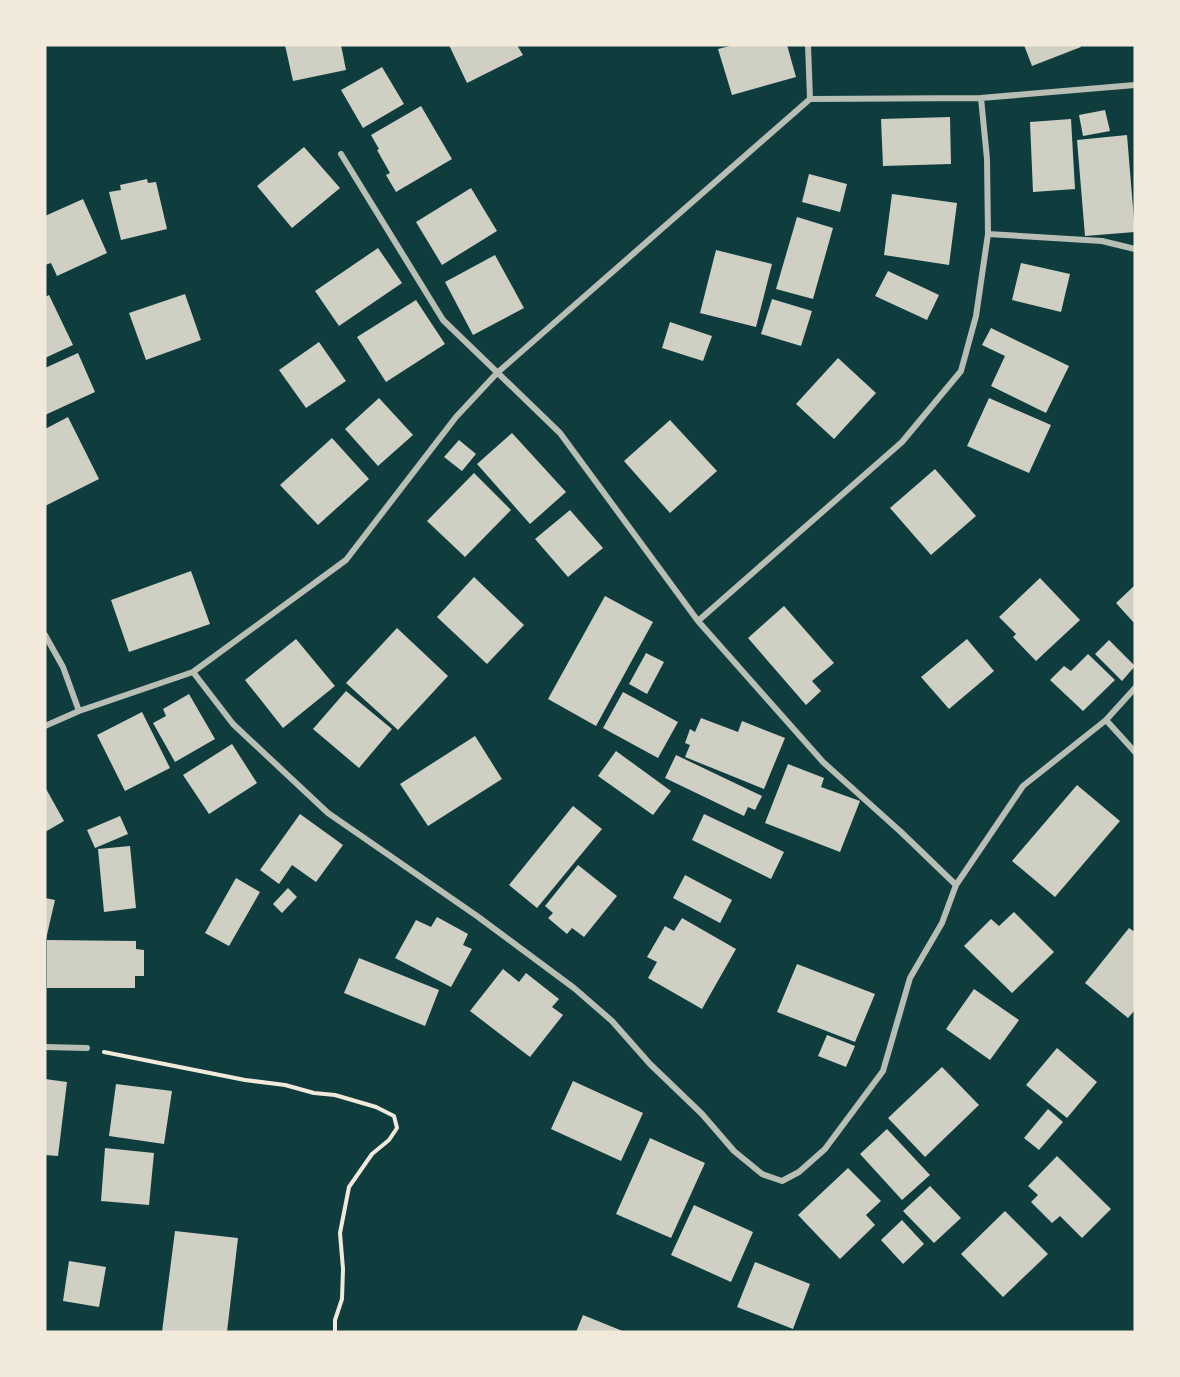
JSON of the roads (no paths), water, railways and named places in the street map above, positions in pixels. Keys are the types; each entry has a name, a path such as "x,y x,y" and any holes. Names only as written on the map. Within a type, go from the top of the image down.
{"street":[{"path":"808,45 810,99"},
{"path":"45,726 79,711 193,672 346,560 456,417 497,373 810,99 981,98 1135,85"},
{"path":"698,621 902,442 961,371 976,316 988,234 987,159 981,98"},
{"path":"341,154 443,320 560,433 698,621 823,762 956,885"},
{"path":"988,234 1102,241 1135,249"},
{"path":"45,635 63,667 79,711"},
{"path":"193,672 233,724 328,813 477,916 574,988 612,1021 650,1064 702,1113 734,1151 762,1174 782,1181 799,1172 825,1149 883,1071 909,978 942,923 956,885 1023,786 1106,720 1135,688"},
{"path":"1106,720 1135,752"},
{"path":"45,1047 87,1048"}]}
